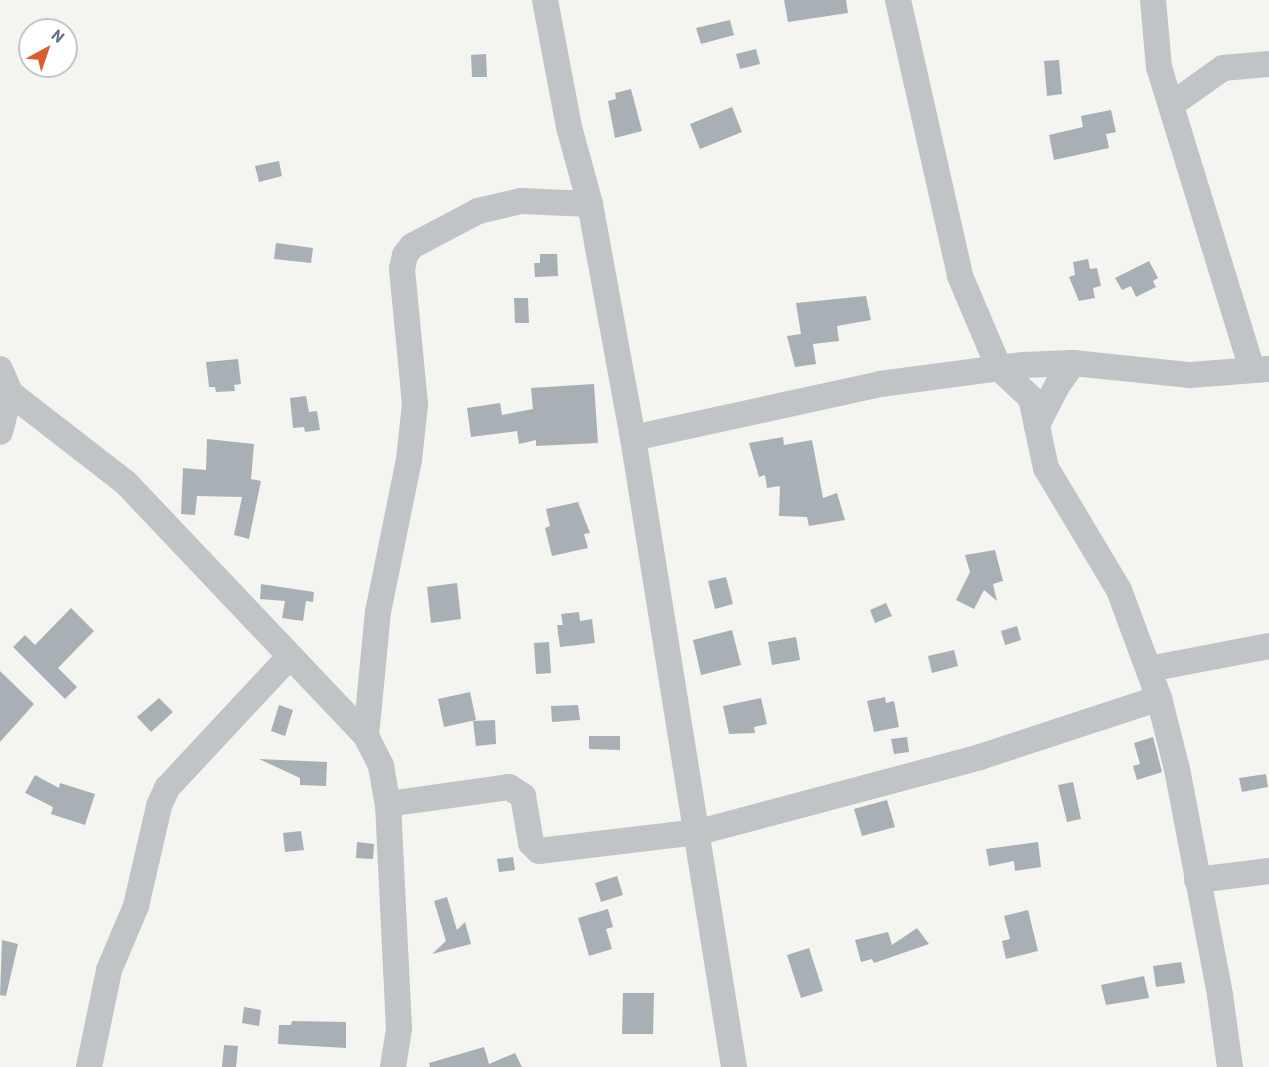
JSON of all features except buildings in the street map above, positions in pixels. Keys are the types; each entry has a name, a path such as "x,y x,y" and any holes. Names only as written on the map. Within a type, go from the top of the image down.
{"street":[{"path":"545,0 569,127 590,204 633,438 699,832 734,1067"},
{"path":"898,0 960,276 999,368 1031,398 1046,468 1119,590 1159,698 1177,769 1230,1067"},
{"path":"633,438 880,384 999,368 1073,363 1190,375 1260,370 1159,67 1153,0"},
{"path":"1171,105 1223,68 1269,64"},
{"path":"366,736 378,612 409,460 415,404 402,269 405,255 412,246 478,211 520,201 590,204"},
{"path":"1037,425 1057,386 1073,363"},
{"path":"0,369 5,392 0,432"},
{"path":"5,392 126,483 366,736 381,766 388,804 399,1029 393,1067"},
{"path":"1149,669 1269,646"},
{"path":"89,1067 109,970 136,906 159,806 167,788 290,656"},
{"path":"388,804 509,787 523,796 531,843 539,851 699,832 980,757 1159,698"},
{"path":"1197,880 1269,871"}]}
